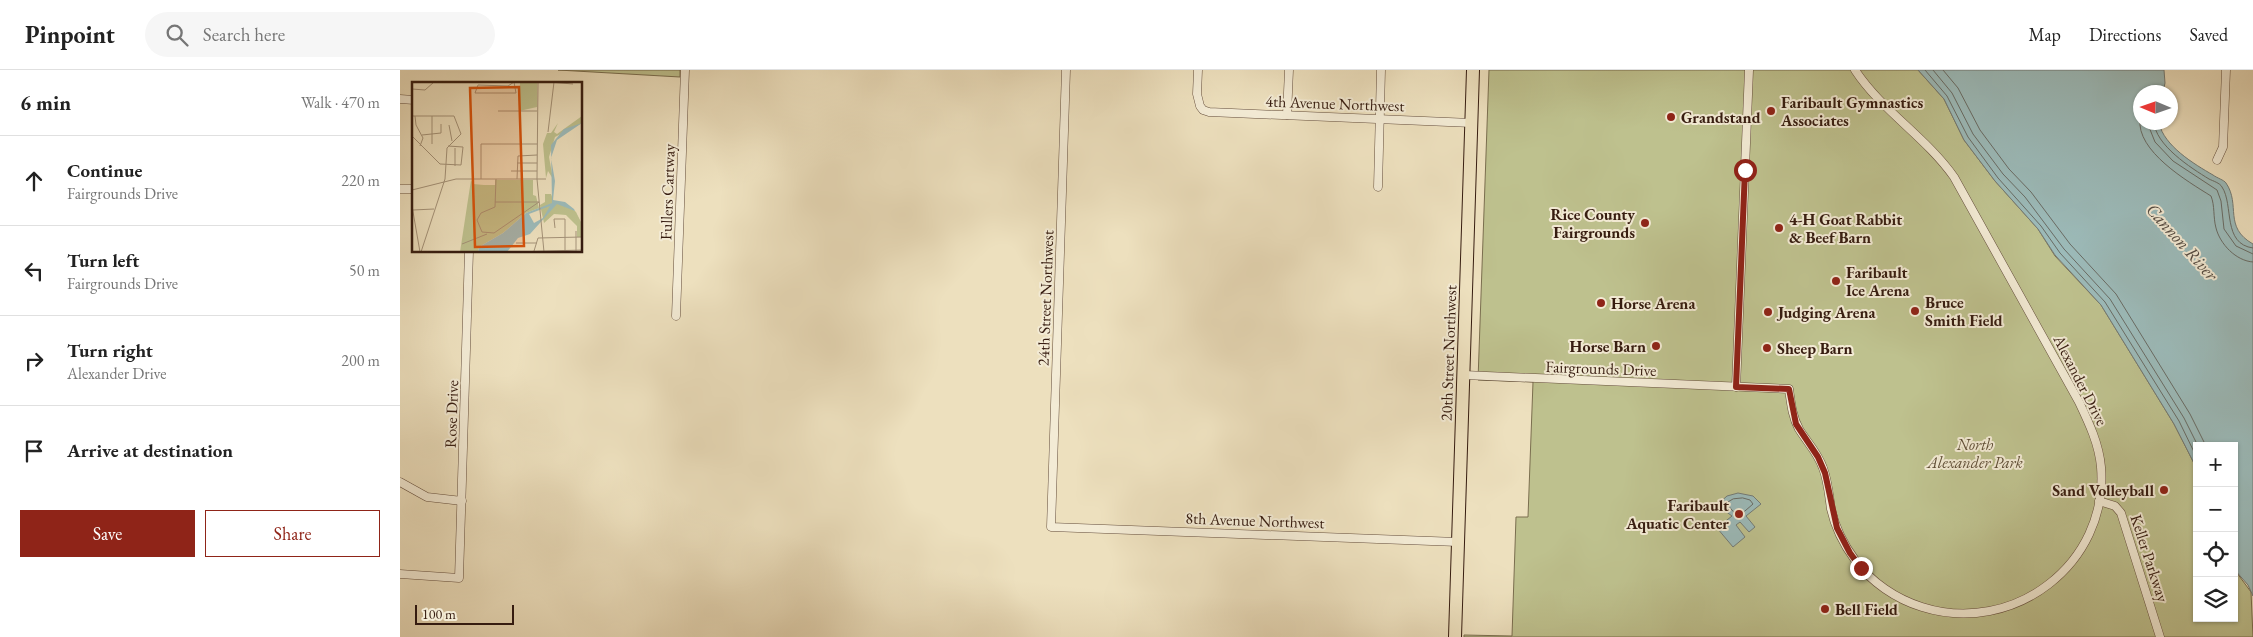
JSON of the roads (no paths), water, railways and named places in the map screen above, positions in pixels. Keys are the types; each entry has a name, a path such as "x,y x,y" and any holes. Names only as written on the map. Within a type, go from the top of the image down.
{"highway":[{"name":"20th Street Northwest","path":"1455,637 1473,70"}],"street":[{"name":"Fullers Cartway","path":"676,316 685,70"},
{"name":"24th Street Northwest","path":"1051,527 1066,70"},
{"name":"4th Avenue Northwest","path":"1198,70 1197,94 1200,106 1209,112 1472,123"},
{"path":"1287,115 1289,70"},
{"path":"1378,187 1381,70"},
{"path":"1736,387 1748,70"},
{"name":"Alexander Drive","path":"1789,389 1794,417 1822,465 1834,520 1850,553 1861,568 1877,583 1896,596 1914,605 1948,613 1976,614 2004,609 2032,597 2059,576 2078,555 2090,532 2099,501 2101,479 2099,456 2088,420 1948,167 1875,95 1855,70"},
{"path":"2217,160 2223,147 2226,70"},
{"name":"Rose Drive","path":"400,574 459,578 470,252"},
{"name":"Fairgrounds Drive","path":"1464,376 1789,389"},
{"path":"400,482 427,497 462,501"},
{"name":"Keller Parkway","path":"2099,501 2115,506 2121,513 2160,637"},
{"name":"8th Avenue Northwest","path":"1051,527 1458,542"}],"water":[{"name":"Cannon River","path":"1918,70 2164,70 2165,85 2133,85 2133,130 2162,130 2173,147 2181,154 2225,182 2230,191 2235,223 2238,230 2253,244 2253,596 2248,585 2238,574 2238,442 2193,442 2193,461 2174,424 2101,305 2055,255 2038,229 1995,181 1964,140 1944,99"},
{"path":"1738,493 1753,496 1761,504 1746,516 1755,527 1749,532 1740,522 1736,525 1745,537 1733,547 1717,528 1732,516 1717,505 1727,496"}],"place":[{"name":"Faribault Gymnastics Associates","path":"1771,111"},
{"name":"Grandstand","path":"1671,117"},
{"name":"Rice County Fairgrounds","path":"1645,223"},
{"name":"4-H Goat Rabbit & Beef Barn","path":"1779,228"},
{"name":"Faribault Ice Arena","path":"1836,281"},
{"name":"Horse Arena","path":"1601,303"},
{"name":"Bruce Smith Field","path":"1915,311"},
{"name":"Judging Arena","path":"1768,312"},
{"name":"Horse Barn","path":"1656,346"},
{"name":"Sheep Barn","path":"1767,348"},
{"name":"Sand Volleyball","path":"2164,490"},
{"name":"Faribault Aquatic Center","path":"1739,514"},
{"name":"Bell Field","path":"1825,609"}],"park label":[{"name":"North Alexander Park","path":"1975,453"}]}
